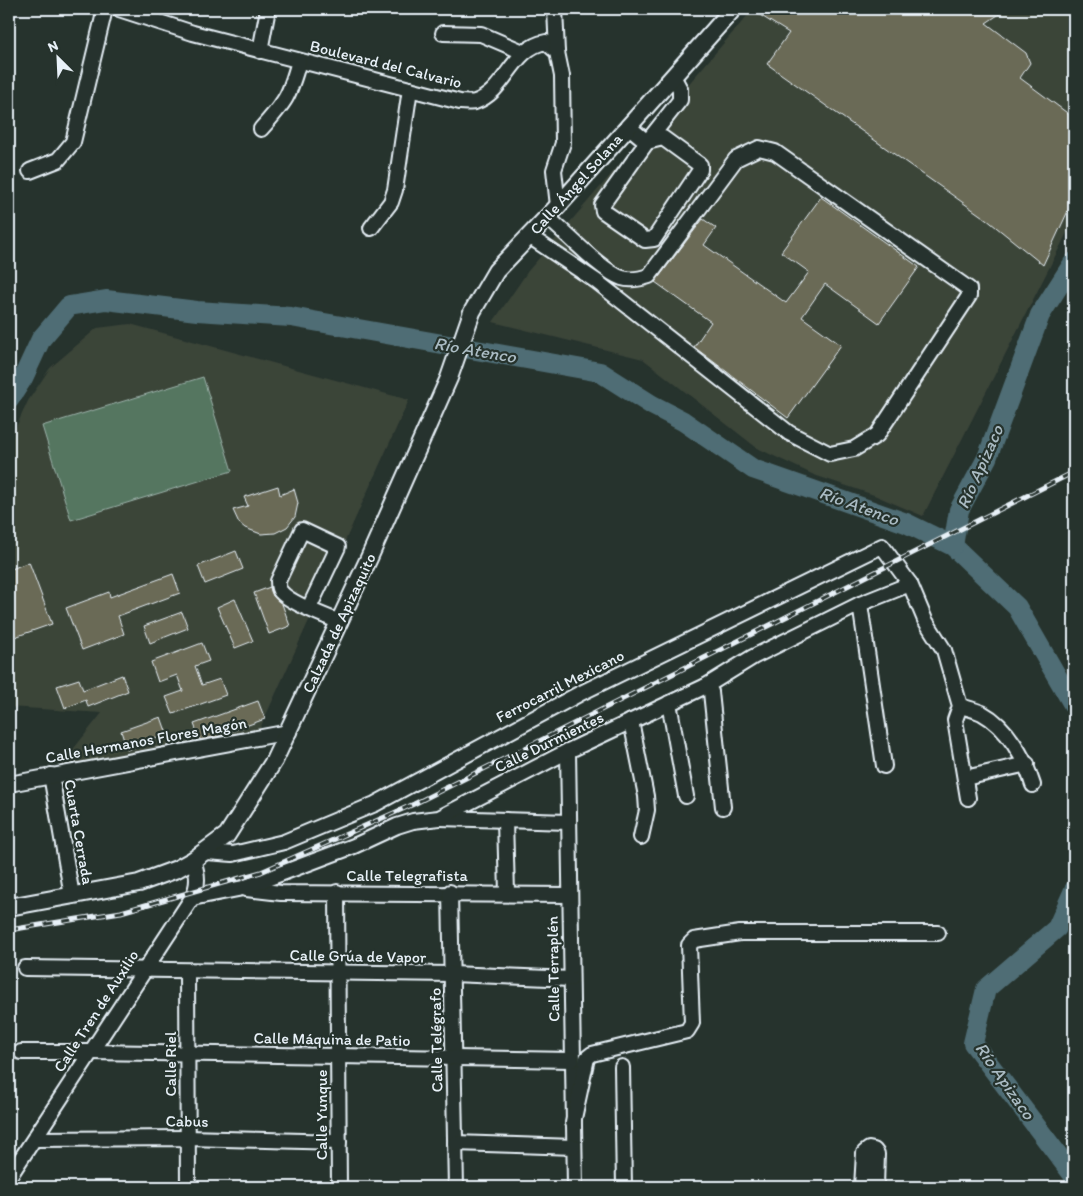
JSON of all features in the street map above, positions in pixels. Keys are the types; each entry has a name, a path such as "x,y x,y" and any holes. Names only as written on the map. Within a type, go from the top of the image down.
{"main road":[{"name":"Calle Ángel Solana","path":"449,378 472,312 496,271 553,212 733,9"},
{"name":"Calzada de Apizaquito","path":"9,907 139,883 177,869 200,856 227,835 274,761 289,732 449,378"}],"street":[{"path":"30,171 58,160 73,142 105,9"},
{"name":"Boulevard del Calvario","path":"119,9 193,33 460,102 475,102 494,88 523,52 538,44 546,42 557,52"},
{"path":"260,51 268,9"},
{"path":"529,236 596,281 790,433 830,454 854,449 877,435 969,296 968,289 775,152 759,148 736,159 649,276 639,279 621,278 607,269 553,212 554,170 562,143 563,107 562,76 557,52 555,9"},
{"path":"443,33 481,34 523,52"},
{"path":"261,128 284,104 290,93 299,61"},
{"path":"647,142 663,138 700,165 700,170 654,238 650,240 645,240 603,211 602,205 647,142 680,100 680,89 673,76"},
{"path":"371,228 391,202 395,190 410,89"},
{"path":"628,126 647,142"},
{"path":"309,608 338,547 302,530 278,581 278,586 286,596 309,608 340,622"},
{"name":"Ferrocarril Mexicano","path":"200,856 232,854 284,842 375,804 579,694 875,548 882,546 886,549 910,584"},
{"path":"910,584 925,620 944,650 960,706 954,720 968,798"},
{"name":"Calle Durmientes","path":"192,898 243,888 354,846 398,826 413,821 439,818 568,751 706,686 753,657 860,604 910,584"},
{"path":"860,604 884,766"},
{"path":"706,686 711,692 723,808"},
{"path":"669,703 686,796"},
{"path":"960,706 982,713 1012,742 1027,764 1033,786"},
{"path":"631,721 646,796 646,810 641,837"},
{"name":"Calle Hermanos Flores Magón","path":"9,784 289,732"},
{"name":"Calle Terraplén","path":"568,751 575,1187"},
{"path":"965,778 1027,764"},
{"name":"Cuarta Cerrada","path":"51,775 72,896"},
{"path":"439,818 569,822"},
{"path":"505,820 507,893"},
{"name":"Calle Tren de Auxilio","path":"9,1177 192,898 196,891 200,856"},
{"name":"Calle Telegrafista","path":"243,888 281,893 450,892 570,894"},
{"name":"Calle Yunque","path":"337,892 339,1187"},
{"name":"Calle Telégrafo","path":"450,892 456,1187"},
{"path":"573,1123 587,1058 592,1054 687,1031 692,1023 689,945 694,940 740,933 938,933"},
{"name":"Calle Grúa de Vapor","path":"25,968 337,974 452,974 571,979"},
{"name":"Calle Riel","path":"187,970 188,1187"},
{"name":"Calle Máquina de Patio","path":"21,1052 572,1060"},
{"path":"622,1067 624,1187"},
{"name":"Cabus","path":"35,1139 188,1138 339,1142"},
{"path":"455,1143 574,1147"},
{"path":"862,1187 864,1153 869,1149 874,1150 877,1154 876,1182"},
{"path":"862,1172 876,1182"}],"shaded area":[{"path":"753,9 1074,9 1074,219 923,516 874,495 814,475 757,448 643,359 493,322 528,271"},
{"path":"130,324 409,400 257,735 59,767 102,713 9,707 9,442 28,401 50,368 97,328"}],"green space":[{"path":"203,377 232,471 71,520 42,426"}],"building":[{"path":"750,9 965,9 974,15 984,9 1007,9 986,23 1026,53 1030,63 1020,78 1074,118 1074,198 1043,265 986,219 767,64 789,33"},
{"path":"821,197 919,267 879,323 825,284 802,317 841,345 788,418 694,347 711,322 655,282 703,219 716,228 704,245 786,303 809,272 781,252"},
{"path":"278,486 280,495 294,489 298,503 295,517 287,527 275,533 261,534 245,528 239,523 233,510 248,506 244,497"},
{"path":"236,551 243,569 205,584 198,566"},
{"path":"29,562 52,624 9,639 9,570"},
{"path":"173,574 180,593 118,616 124,634 82,650 66,608 109,592 110,597"},
{"path":"270,587 273,596 282,604 290,626 269,634 254,593"},
{"path":"235,599 253,641 235,648 217,607"},
{"path":"182,612 188,628 150,643 144,626"},
{"path":"202,643 209,661 195,666 202,685 220,679 226,695 173,714 166,697 183,691 177,675 158,682 151,662"},
{"path":"122,675 128,691 88,707 86,700 65,708 57,686 79,679 83,690"},
{"path":"258,701 265,719 215,737 200,740 194,724"},
{"path":"161,717 167,734 127,750 121,731"}],"waterway":[{"name":"Río Apizaco","path":"953,546 959,510 987,458 1040,315 1074,262"},
{"name":"Río Atenco","path":"9,400 23,378 41,339 69,306 106,300 197,311 291,317 600,372 652,405 683,421 753,469 906,523 953,546 1017,607 1074,706"},
{"name":"Río Apizaco","path":"1074,890 1057,928 986,989 973,1043 1074,1176"}],"railway":[{"path":"9,930 121,912 261,872 414,804 1074,472"}]}
